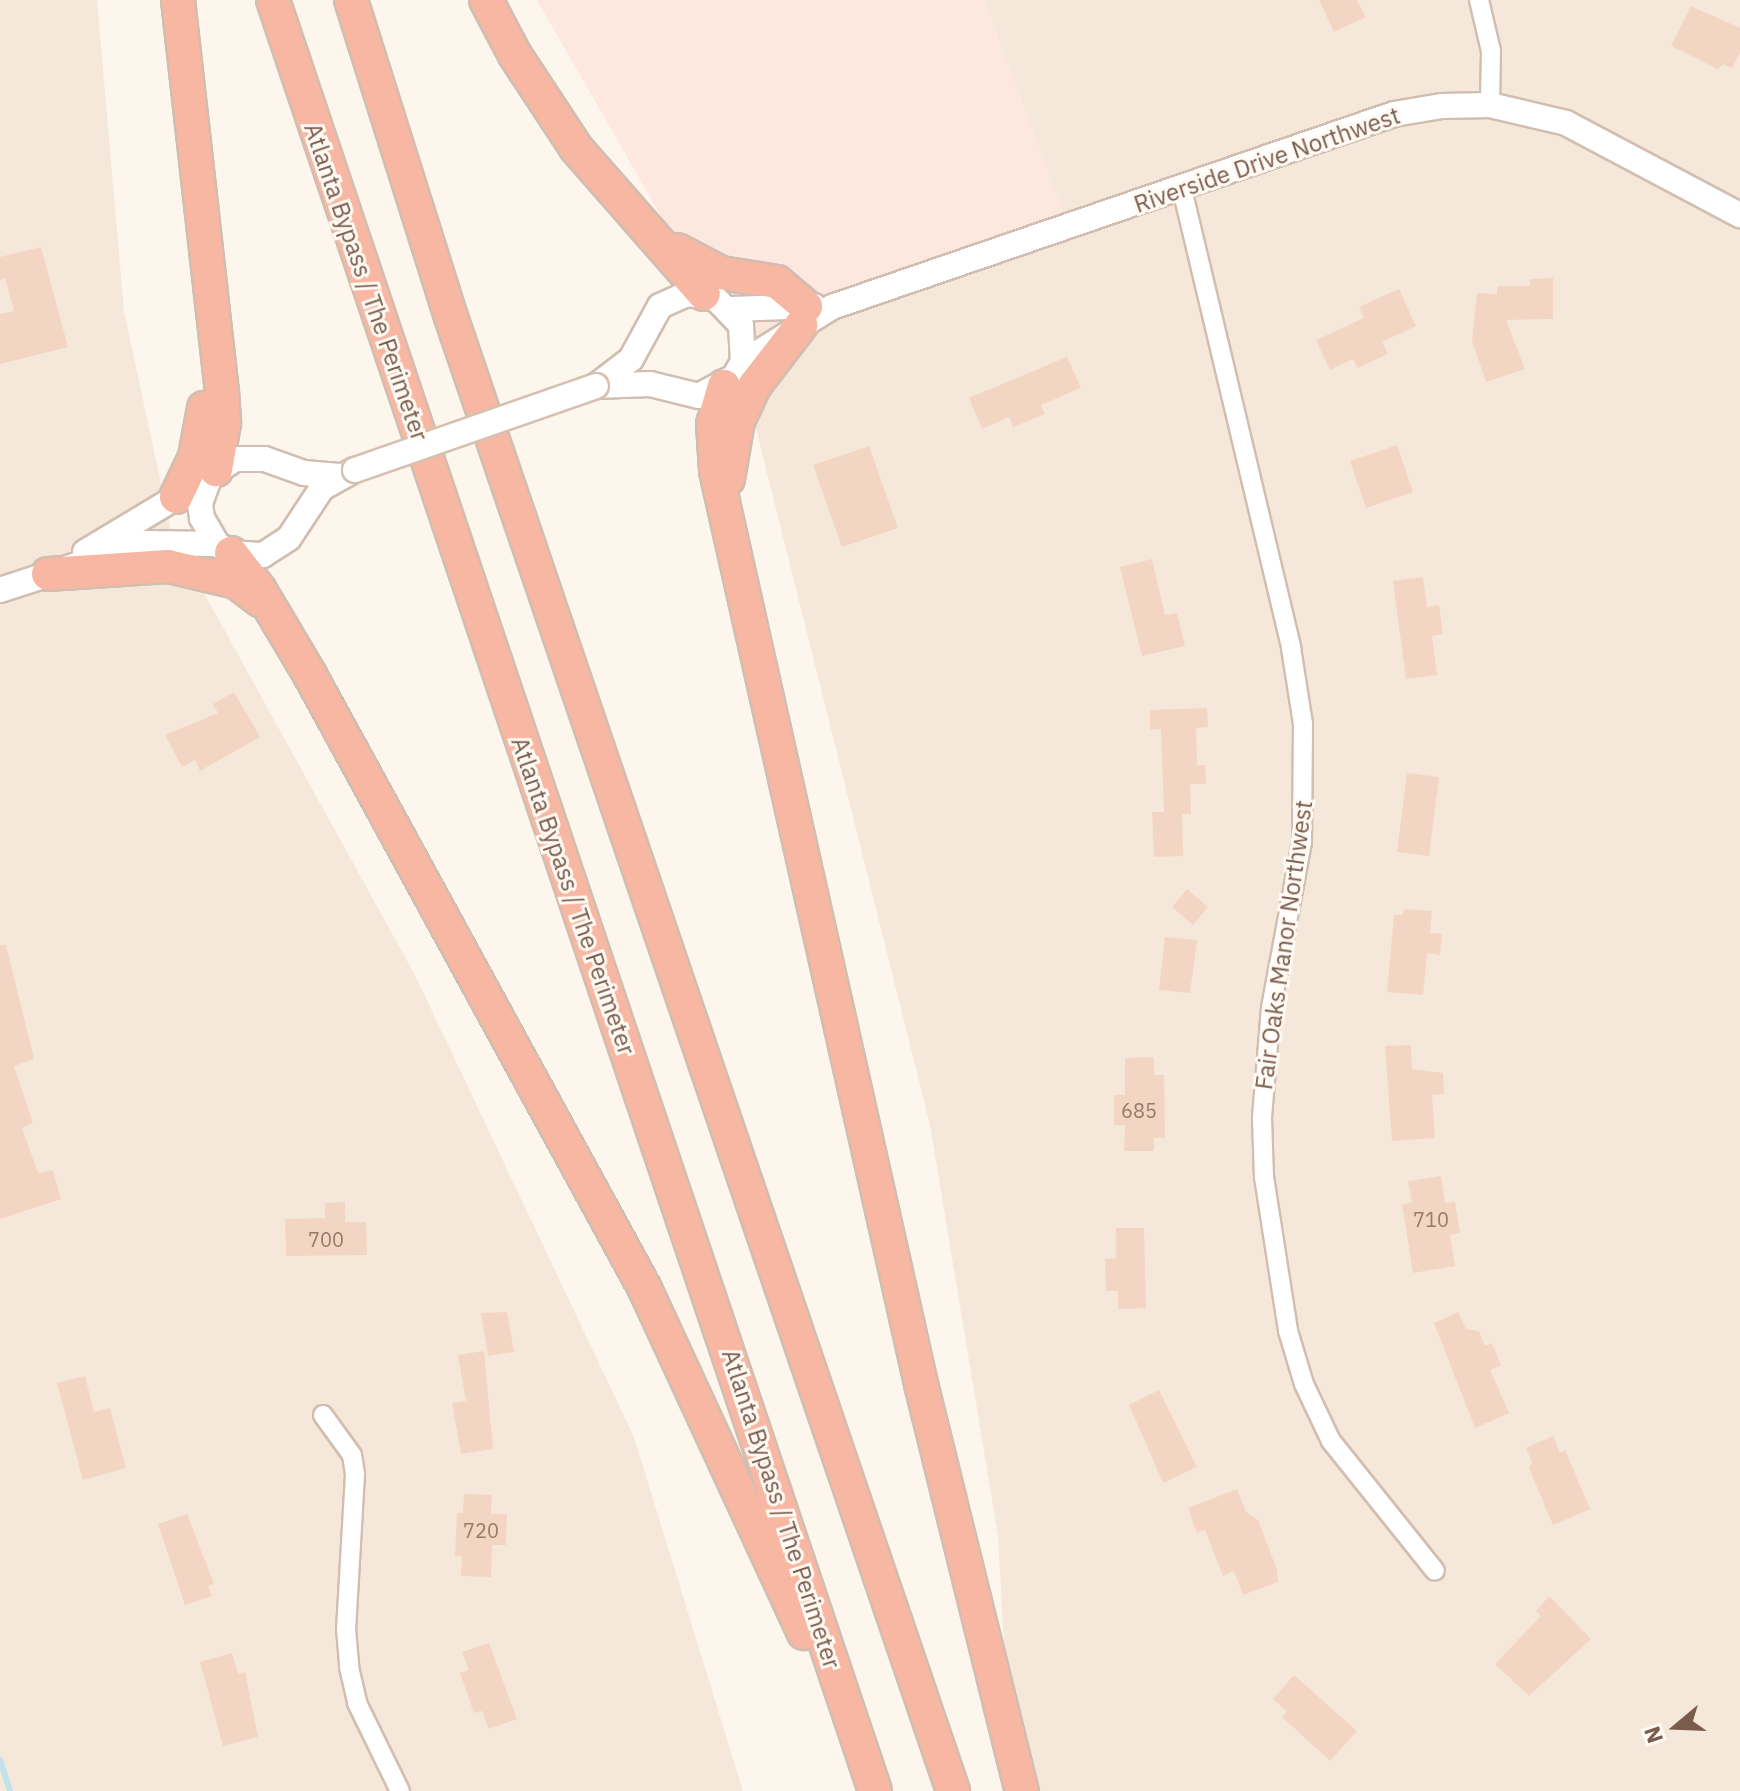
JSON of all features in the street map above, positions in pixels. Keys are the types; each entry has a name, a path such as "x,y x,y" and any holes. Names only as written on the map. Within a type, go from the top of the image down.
{"highway":[{"path":"178,0 224,423 213,473"},
{"name":"Atlanta Bypass / The Perimeter","path":"273,0 871,1779"},
{"path":"351,0 451,317 953,1791"},
{"path":"486,0 515,55 576,148 646,228 718,302"},
{"path":"646,228 690,260 721,273 777,282 813,313 755,385 738,421 725,515"},
{"path":"176,497 200,443 212,326"},
{"path":"734,374 712,447 725,515 922,1388 1022,1791"},
{"path":"224,548 271,608 645,1289 871,1779"},
{"path":"48,574 168,566 236,582 271,608"}],"street":[{"path":"1479,0 1491,51 1490,105"},
{"name":"Riverside Drive Northwest","path":"734,374 813,313 1394,114 1490,105 1566,123 1740,215"},
{"name":"Fair Oaks Manor Northwest","path":"1182,189 1291,648 1303,724 1302,842 1271,1008 1262,1118 1264,1177 1288,1331 1304,1384 1331,1441 1435,1571"},
{"name":"Riverside Drive Northwest","path":"596,386 631,359 660,306 687,294 718,302 813,313"},
{"path":"0,590 145,543 224,548 263,555 278,549 310,501 347,473 596,386 650,384 699,396 734,374 744,335 718,302"},
{"path":"48,574 213,473 250,457 279,465 347,473"},
{"path":"213,473 200,504 202,518 224,548"},
{"path":"323,1415 352,1455 355,1474 346,1629 349,1667 357,1703 400,1791"}],"shaded area":[{"path":"0,0 97,0 124,311 172,535 415,975 634,1437 743,1791 0,1791"},
{"path":"537,0 984,0 1063,211 744,335 724,326"},
{"path":"984,0 1740,0 1740,1791 1012,1791 998,1536 930,1125 737,353 724,326 746,334 1062,211"}],"building":[{"path":"1319,0 1357,0 1366,17 1334,32"},
{"path":"1691,6 1740,28 1740,53 1732,68 1723,64 1718,69 1671,46"},
{"path":"41,247 68,347 0,364 0,314 14,311 5,278 0,280 0,257"},
{"path":"1553,278 1553,319 1506,320 1525,369 1486,382 1472,341 1477,293 1497,294 1497,286 1530,286 1530,279"},
{"path":"1399,289 1416,326 1382,342 1388,354 1358,368 1353,359 1330,370 1316,340 1364,318 1359,307"},
{"path":"1067,357 1081,388 1041,405 1045,414 1013,427 1009,417 982,429 969,398"},
{"path":"1397,445 1413,492 1366,508 1350,461"},
{"path":"869,446 898,528 842,547 813,465"},
{"path":"1152,559 1165,615 1177,613 1185,646 1142,656 1120,567"},
{"path":"1423,577 1427,607 1439,605 1443,634 1432,636 1437,675 1406,679 1393,581"},
{"path":"234,692 260,737 200,771 195,760 182,767 165,735 218,713 213,704"},
{"path":"1207,708 1208,727 1196,728 1197,765 1205,765 1206,784 1190,784 1191,814 1182,814 1183,856 1154,857 1152,812 1164,812 1161,729 1150,730 1150,710"},
{"path":"1407,773 1439,777 1429,856 1397,852"},
{"path":"1187,889 1208,907 1193,925 1172,907"},
{"path":"1404,909 1432,911 1430,933 1442,934 1440,955 1427,953 1423,995 1387,992 1394,915 1403,915"},
{"path":"1165,937 1197,940 1190,993 1159,990"},
{"path":"0,945 6,945 34,1059 14,1066 33,1123 22,1128 38,1173 53,1170 61,1199 0,1219"},
{"path":"1411,1045 1412,1069 1443,1073 1444,1094 1432,1095 1435,1138 1392,1141 1385,1046"},
{"path":"1154,1057 1154,1075 1164,1075 1165,1138 1154,1138 1154,1151 1124,1151 1125,1125 1114,1125 1114,1095 1125,1095 1125,1058"},
{"path":"1441,1176 1445,1203 1455,1202 1460,1233 1450,1235 1455,1266 1413,1273 1402,1204 1412,1203 1408,1181"},
{"path":"345,1202 345,1222 366,1222 367,1255 286,1256 285,1219 325,1218 325,1203"},
{"path":"1116,1228 1144,1228 1146,1308 1118,1309 1118,1291 1106,1291 1105,1259 1116,1258"},
{"path":"507,1312 514,1352 488,1356 481,1313"},
{"path":"1458,1312 1466,1329 1479,1331 1485,1346 1492,1343 1501,1365 1490,1370 1509,1413 1475,1428 1434,1323"},
{"path":"484,1351 493,1449 461,1454 452,1403 466,1401 458,1355"},
{"path":"85,1376 94,1412 110,1408 126,1468 83,1480 57,1383"},
{"path":"1159,1390 1197,1467 1163,1483 1129,1405"},
{"path":"1553,1436 1560,1453 1565,1450 1590,1509 1553,1525 1529,1468 1532,1462 1526,1448"},
{"path":"1237,1489 1246,1512 1258,1520 1277,1570 1278,1582 1243,1595 1234,1571 1223,1576 1205,1530 1197,1533 1188,1508"},
{"path":"464,1494 492,1495 491,1514 507,1514 506,1545 492,1545 491,1577 461,1576 462,1556 455,1556 457,1513 463,1513"},
{"path":"187,1514 214,1584 208,1586 212,1596 185,1605 158,1524"},
{"path":"1549,1596 1591,1639 1529,1696 1495,1664 1541,1616 1536,1611"},
{"path":"489,1643 517,1719 489,1729 482,1711 474,1713 460,1673 469,1670 462,1652"},
{"path":"232,1653 238,1674 245,1672 258,1737 223,1746 200,1662"},
{"path":"1294,1675 1357,1731 1330,1761 1282,1717 1287,1711 1273,1699"}],"waterway":[{"path":"0,1760 10,1791"}]}
